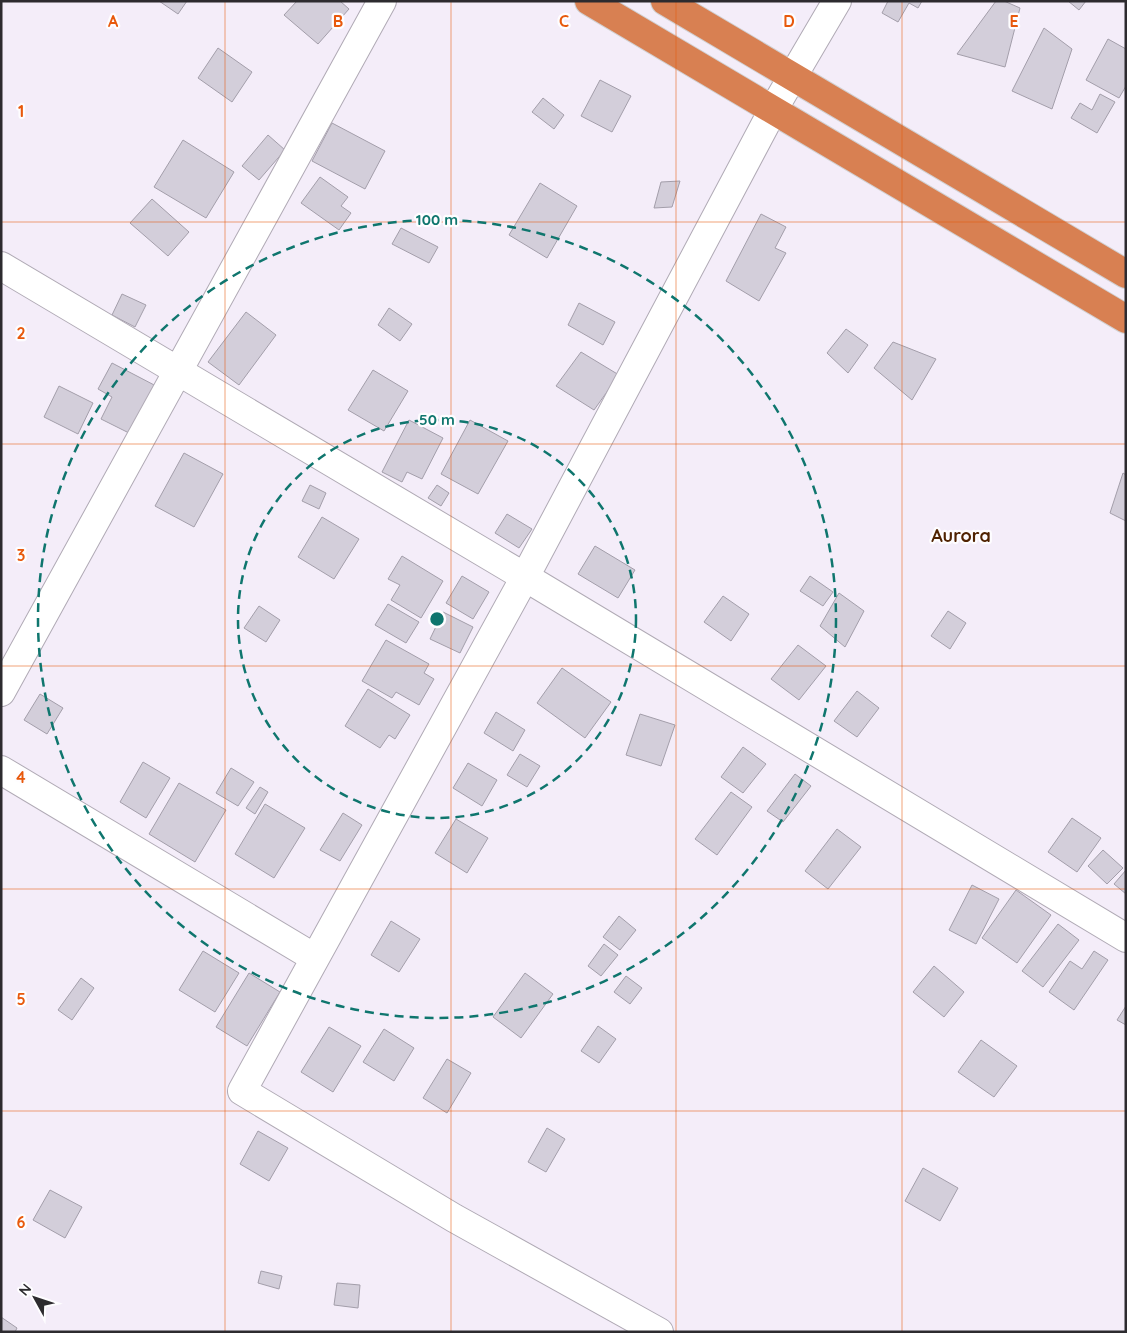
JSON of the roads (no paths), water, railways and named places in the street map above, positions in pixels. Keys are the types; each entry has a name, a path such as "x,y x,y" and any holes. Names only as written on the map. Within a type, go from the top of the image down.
{"highway":[{"path":"589,1 1126,319"},
{"path":"665,1 1126,274"}],"street":[{"path":"1,692 382,1"},
{"path":"659,1332 454,1218 242,1090 525,577 772,110 837,1"},
{"path":"1,266 525,577 1126,938"},
{"path":"1,770 315,958"}],"district":[{"name":"Aurora","path":"961,536"}]}
